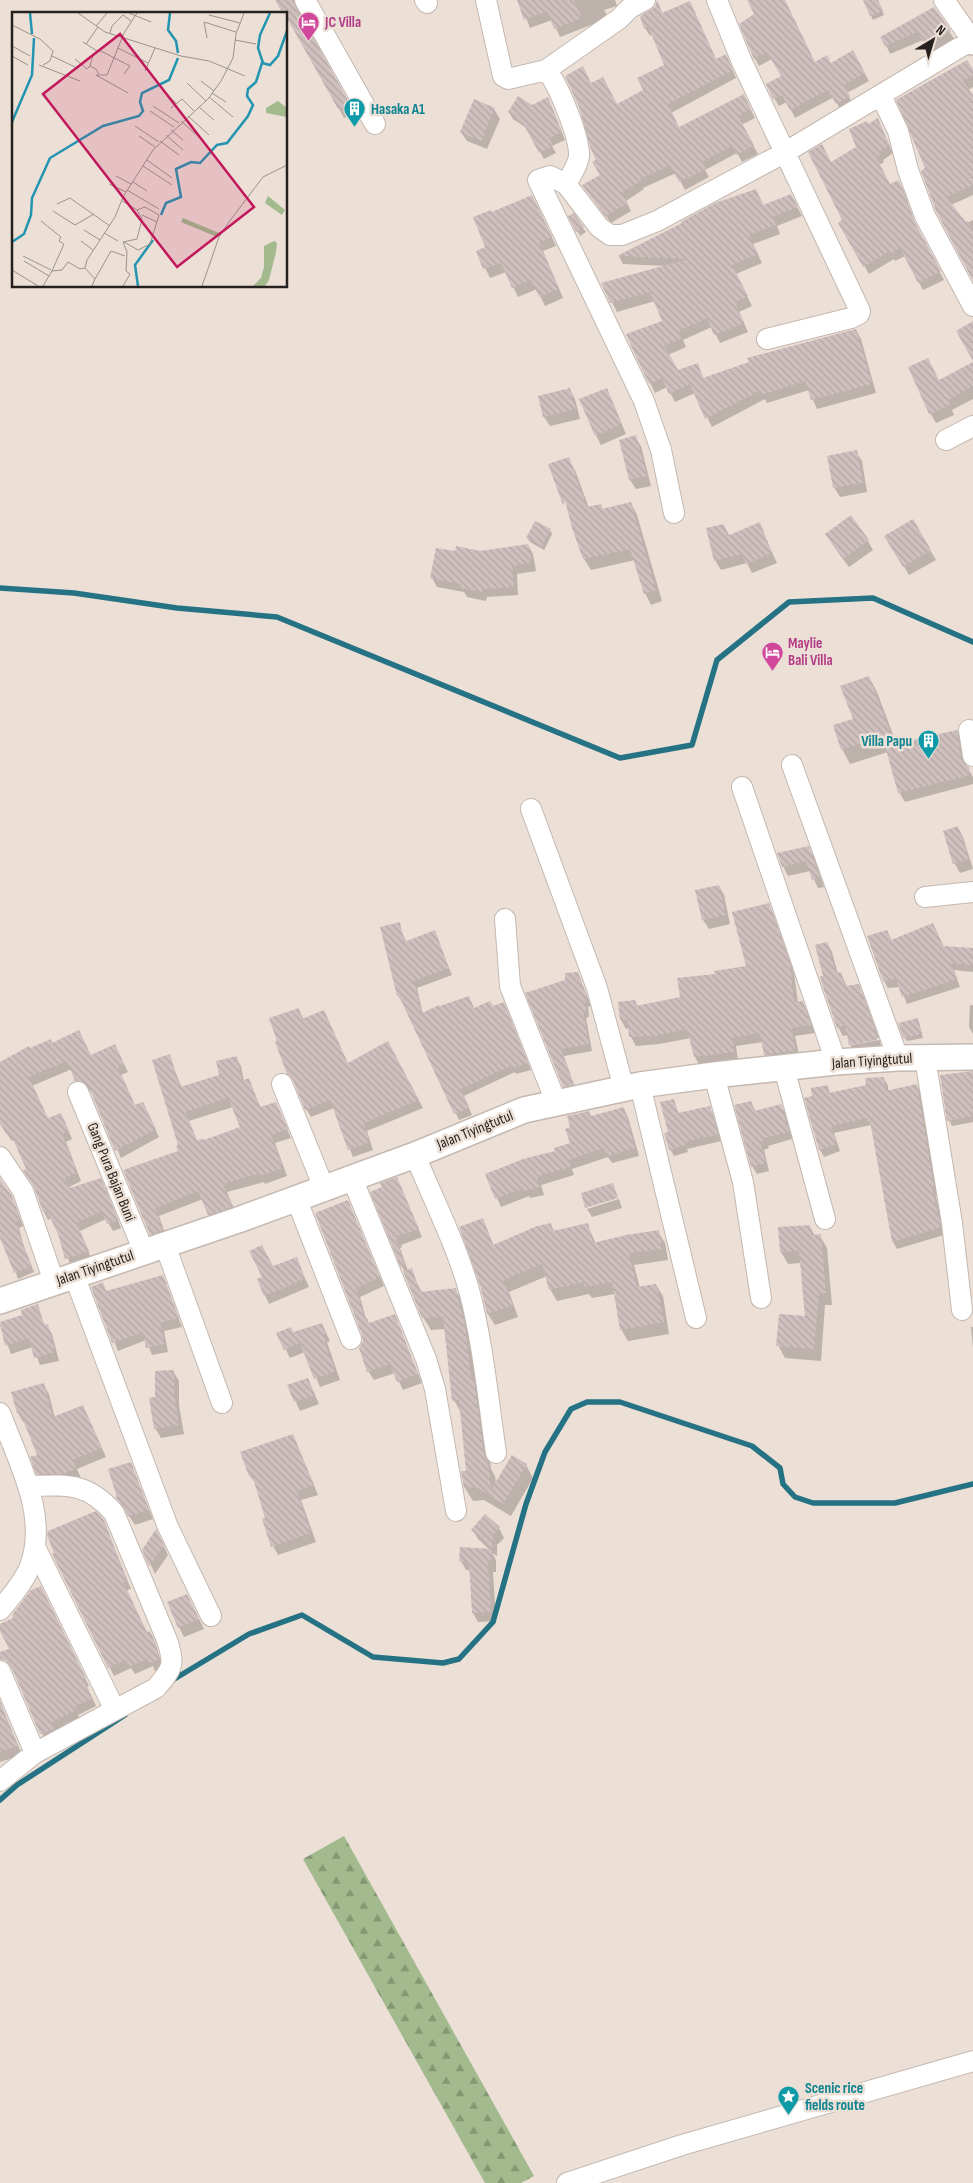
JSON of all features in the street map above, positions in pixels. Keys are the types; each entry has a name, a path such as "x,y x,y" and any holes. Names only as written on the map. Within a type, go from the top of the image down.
{"street":[{"path":"305,0 375,124"},
{"path":"486,0 503,76 508,79 546,70 619,19 630,8 646,0"},
{"path":"717,0 742,62 860,310 859,314 851,318 767,339"},
{"path":"674,513 661,450 644,402 538,180 550,176 566,184 599,227 610,236 622,235 657,221 784,153 973,41 944,0"},
{"path":"546,70 577,139 579,156 577,166 566,184"},
{"path":"881,96 898,131 908,170 926,216 973,306"},
{"path":"946,440 973,426"},
{"path":"969,730 973,756"},
{"path":"792,765 898,1058"},
{"path":"742,787 836,1062"},
{"path":"531,809 598,988 632,1087 696,1318"},
{"path":"925,897 973,892"},
{"path":"505,919 510,986 556,1102"},
{"name":"Jalan Tiyingtutul","path":"0,1302 415,1155 524,1110 632,1087 714,1075 836,1062 898,1058 973,1057"},
{"path":"925,1058 952,1223 962,1310"},
{"path":"784,1068 825,1220"},
{"path":"714,1075 743,1182 761,1298"},
{"path":"282,1084 324,1188"},
{"name":"Gang Pura Bajan Buni","path":"78,1092 155,1248 222,1402"},
{"path":"415,1155 457,1254 468,1290 478,1333 496,1453"},
{"path":"0,1157 23,1191 64,1279 168,1527 211,1616"},
{"path":"352,1178 428,1366 435,1389 456,1511"},
{"path":"296,1198 350,1339"},
{"path":"0,1413 29,1486 36,1547 115,1710"},
{"path":"0,1781 35,1753 156,1688 168,1674 173,1660 167,1640 114,1513 102,1500 87,1490 64,1485 29,1486"},
{"path":"0,1610 23,1581 36,1547"},
{"path":"0,1671 35,1753"},
{"path":"567,2183 682,2145 973,2061"}],"green space":[{"path":"344,1836 534,2176 521,2183 485,2183 303,1859"}],"building":[{"path":"275,0 293,0 350,104 338,109 288,20 288,12 282,12"},
{"path":"517,0 574,0 582,18 554,29 547,11 524,20"},
{"path":"657,0 662,13 690,1 716,59 726,54 733,70 668,104 679,127 744,94 751,109 738,116 754,145 737,155 732,146 702,162 706,169 679,182 670,165 640,179 641,181 622,192 628,203 605,216 582,185 600,175 592,162 596,160 590,147 579,107 565,76 583,66 591,83 603,77 617,104 643,90 637,78 664,65 648,26 644,29 640,16 655,7"},
{"path":"747,0 785,0 815,62 827,55 831,63 853,50 865,73 844,85 850,96 836,104 828,90 790,110 782,95 773,99 766,84 781,76 767,52 754,59 739,24 754,14"},
{"path":"863,0 878,0 883,11 870,16"},
{"path":"934,7 951,31 925,45 917,32 885,46 880,37"},
{"path":"967,60 973,69 973,75 963,81 973,95 973,185 946,197 966,222 968,221 973,232 973,281 936,211 921,171 925,168 896,100"},
{"path":"518,96 532,105 548,97 562,132 549,138 553,146 539,153 523,123 508,112"},
{"path":"474,99 495,108 481,141 460,132"},
{"path":"878,118 889,145 879,152 881,154 876,157 890,184 899,180 914,221 941,271 918,283 900,248 890,254 888,252 863,267 838,223 842,220 808,152 822,144 831,162 856,147 849,129 867,121 868,124"},
{"path":"756,189 763,205 791,194 798,207 772,217 776,225 749,235 758,254 732,265 748,296 735,302 744,323 714,335 707,318 679,331 682,338 664,345 678,370 698,363 703,378 749,362 747,358 856,329 872,384 811,400 805,381 761,395 759,391 705,419 690,384 669,394 662,378 649,384 632,348 626,334 662,321 650,292 610,303 601,283 688,259 617,256 682,223 715,203"},
{"path":"532,195 552,237 539,242 559,289 539,297 531,280 512,288 501,263 483,269 476,251 485,247 473,217 491,210 492,212"},
{"path":"574,213 584,227 576,232 568,216"},
{"path":"973,321 973,361 956,331"},
{"path":"928,358 939,380 973,362 973,386 948,400 950,405 929,414 908,367"},
{"path":"570,388 576,409 543,417 538,396"},
{"path":"607,388 622,424 595,436 579,399"},
{"path":"636,435 647,476 629,480 619,440"},
{"path":"857,450 863,483 833,488 827,456"},
{"path":"569,457 587,507 601,504 602,509 631,502 656,590 644,594 630,549 583,559 565,500 563,505 548,464"},
{"path":"851,515 869,540 843,559 825,534"},
{"path":"913,519 931,550 903,567 884,536"},
{"path":"535,521 551,529 542,546 526,538"},
{"path":"760,522 772,553 746,564 742,554 714,561 706,528 724,524 727,536"},
{"path":"528,544 532,562 512,566 514,587 482,589 482,592 460,588 461,584 430,578 436,548 455,551 456,546 480,551"},
{"path":"869,676 891,734 841,750 833,725 853,719 840,686"},
{"name":"Villa Papu","path":"957,730 961,758 964,764 969,767 970,775 898,793 885,746"},
{"path":"958,826 969,859 953,864 943,831"},
{"path":"809,846 820,877 812,880 806,861 782,867 777,853"},
{"path":"719,885 726,915 702,920 695,890"},
{"path":"769,903 790,963 794,1002 803,1001 811,1025 791,1028 796,1050 764,1055 760,1033 732,1038 734,1052 694,1057 687,1029 654,1036 629,1037 627,1020 620,1020 618,1002 635,1000 636,1006 680,997 677,978 715,974 714,971 746,966 732,912"},
{"path":"400,922 404,942 435,930 449,968 414,981 422,1013 439,1005 469,996 474,1008 490,1001 493,1006 504,1002 528,1063 511,1068 510,1066 461,1089 469,1108 454,1114 399,996 397,996 380,927"},
{"path":"933,923 943,946 973,948 973,965 951,963 957,979 902,997 896,979 883,981 867,936 887,930 891,940"},
{"path":"827,942 836,973 841,972 845,986 859,984 877,1040 849,1045 845,1025 837,1028 822,984 820,976 823,976 815,945"},
{"path":"578,972 588,1000 585,1000 586,1011 583,1011 589,1044 561,1049 574,1085 563,1087 525,993 565,980 565,973"},
{"path":"299,1008 302,1019 324,1010 348,1063 388,1041 419,1100 363,1123 370,1142 348,1150 330,1100 305,1110 293,1080 287,1074 275,1042 277,1041 269,1018"},
{"path":"918,1018 922,1034 903,1038 898,1023"},
{"path":"79,1030 91,1055 115,1044 124,1064 118,1067 135,1105 143,1102 156,1129 115,1151 89,1087 85,1082 75,1081 67,1061 29,1077 48,1118 61,1113 69,1131 62,1134 77,1172 65,1179 70,1188 101,1178 118,1220 107,1224 102,1211 76,1223 89,1251 65,1259 58,1234 47,1211 43,1212 34,1187 23,1170 26,1169 10,1132 6,1134 0,1123 0,1062 29,1046 30,1048 51,1039 52,1043"},
{"path":"170,1054 180,1087 219,1075 216,1061 237,1056 242,1081 249,1078 260,1107 276,1102 288,1129 271,1135 283,1168 259,1176 258,1174 223,1184 233,1207 208,1215 198,1191 155,1208 163,1230 150,1235 123,1170 178,1151 176,1146 178,1145 152,1060","holes":["228,1098 240,1127 204,1140 197,1140 185,1112"]},
{"path":"973,1071 973,1116 947,1121 940,1075"},
{"path":"884,1077 885,1091 917,1084 934,1188 932,1188 941,1227 892,1242 870,1121 868,1122 867,1118 831,1126 837,1144 819,1150 804,1098 812,1096 811,1088 828,1085 829,1093 866,1085 865,1078"},
{"path":"674,1099 678,1113 710,1106 718,1134 684,1142 685,1145 669,1150 664,1133 668,1132 660,1102"},
{"path":"751,1101 754,1111 781,1104 789,1132 765,1138 765,1140 760,1142 766,1163 751,1167 734,1105"},
{"path":"624,1107 635,1148 606,1156 604,1148 569,1160 571,1167 537,1176 540,1187 524,1191 524,1188 495,1199 485,1174 523,1159 555,1151 554,1148 570,1143 565,1129 570,1127 567,1116 589,1111 591,1116"},
{"path":"397,1177 419,1229 397,1236 398,1239 396,1240 405,1266 401,1268 370,1192 382,1187 380,1183"},
{"path":"0,1179 12,1196 20,1220 16,1221 21,1239 32,1266 14,1273 0,1238"},
{"path":"613,1183 618,1198 585,1208 581,1193"},
{"path":"348,1200 380,1277 356,1288 365,1319 367,1318 369,1323 395,1314 418,1374 397,1382 390,1364 367,1372 359,1348 363,1341 362,1335 315,1213"},
{"path":"483,1218 493,1245 537,1226 551,1223 553,1231 588,1223 593,1243 659,1230 662,1249 629,1253 637,1287 656,1284 664,1322 620,1330 612,1282 584,1287 584,1282 549,1290 542,1264 503,1280 513,1305 487,1314 480,1285 459,1227"},
{"path":"810,1225 811,1235 821,1234 826,1293 819,1293 814,1349 776,1346 779,1314 805,1316 799,1251 780,1252 778,1227"},
{"path":"262,1245 273,1266 297,1257 305,1279 264,1296 257,1279 262,1277 249,1251"},
{"path":"412,1268 420,1292 456,1288 465,1326 471,1379 474,1379 484,1455 488,1462 491,1490 512,1455 527,1464 503,1504 476,1487 464,1488 461,1471 466,1471 459,1400 452,1401 443,1317 422,1318 403,1271"},
{"path":"163,1275 179,1318 160,1323 165,1344 146,1348 143,1332 112,1343 91,1287 103,1282 106,1291"},
{"path":"38,1304 44,1325 48,1324 55,1352 34,1358 29,1338 5,1346 0,1322 22,1315 21,1310"},
{"path":"322,1323 326,1333 324,1334 327,1350 336,1371 314,1379 300,1343 284,1350 276,1333 291,1327 293,1332"},
{"path":"174,1370 174,1394 179,1425 154,1429 149,1398 155,1397 155,1371"},
{"path":"308,1378 315,1395 294,1402 287,1385"},
{"path":"44,1383 53,1417 83,1405 102,1448 73,1460 76,1469 62,1474 36,1474 30,1457 37,1455 20,1412 17,1413 11,1392"},
{"path":"293,1434 314,1485 297,1491 311,1533 271,1547 262,1519 265,1518 252,1475 249,1476 240,1452"},
{"path":"131,1462 149,1510 128,1516 123,1505 115,1497 117,1497 108,1469"},
{"path":"96,1511 104,1520 127,1581 123,1582 147,1632 150,1631 156,1644 159,1659 150,1663 147,1659 129,1667 126,1660 108,1668 52,1554 54,1553 47,1535 48,1531"},
{"path":"485,1514 500,1527 493,1535 492,1548 471,1530"},
{"path":"156,1529 164,1545 149,1566 142,1550"},
{"path":"460,1547 492,1549 491,1563 488,1563 491,1612 472,1613 469,1562 459,1561"},
{"path":"41,1586 86,1678 83,1679 92,1698 75,1706 77,1710 52,1722 54,1729 40,1734 11,1666 7,1661 0,1659 0,1652 9,1649 0,1631 0,1624 13,1618 12,1615 31,1590"},
{"path":"187,1594 199,1619 178,1628 167,1602"},
{"path":"0,1701 18,1746 0,1752"}],"waterway":[{"path":"0,588 74,593 177,608 277,617 620,758 692,745 717,660 789,602 873,598 973,642"},
{"path":"171,1681 249,1634 302,1615 373,1657 443,1663 459,1659 493,1622 526,1504 545,1452 571,1409 587,1402 620,1402 752,1446 780,1468 783,1484 795,1497 813,1503 895,1503 973,1484"},
{"path":"0,1800 17,1785 125,1715"}],"place":[{"name":"JC Villa","path":"309,41"},
{"name":"Hasaka A1","path":"355,128"},
{"name":"Maylie Bali Villa","path":"772,671"},
{"name":"Villa Papu","path":"928,760"},
{"name":"Scenic rice fields route","path":"789,2116"}]}
